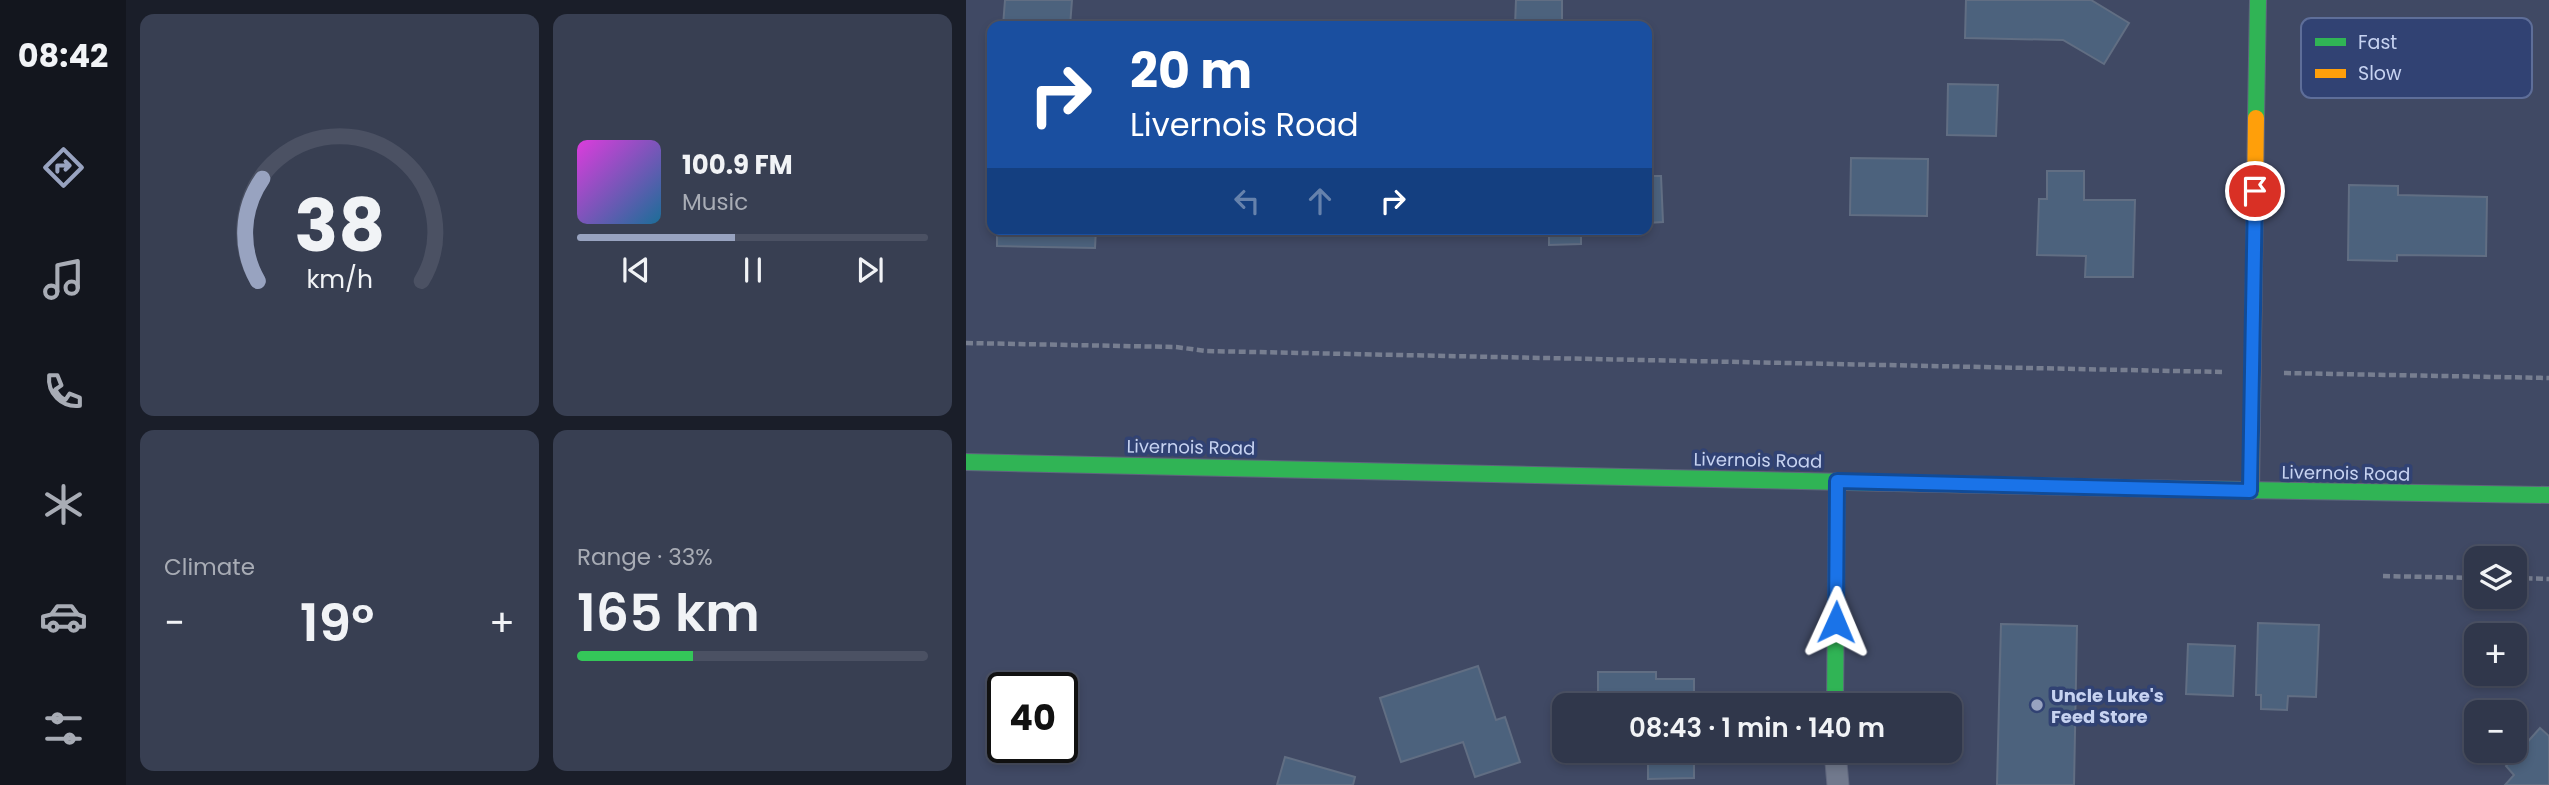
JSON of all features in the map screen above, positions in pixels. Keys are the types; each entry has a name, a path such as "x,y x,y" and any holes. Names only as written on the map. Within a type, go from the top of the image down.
{"street":[{"path":"2250,491 2258,0"},
{"name":"Livernois Road","path":"966,461 2250,491 2549,495"},
{"path":"1835,693 1837,481"},
{"path":"1836,763 1838,785"}],"path":[{"path":"966,343 1176,347 1206,351 1955,364 2232,372"},
{"path":"2273,373 2549,378"},
{"path":"2383,576 2464,578"},
{"path":"2527,578 2549,579"}],"building":[{"path":"1005,0 1072,0 1070,21 1003,21"},
{"path":"1516,0 1562,0 1562,21 1515,21"},
{"path":"1966,0 2091,0 2129,23 2104,64 2063,40 1965,38"},
{"path":"1948,84 1998,85 1996,136 1947,135"},
{"path":"1851,158 1928,159 1927,216 1850,215"},
{"path":"2047,171 2084,171 2084,200 2135,200 2133,277 2085,277 2086,256 2037,255 2039,199 2047,199"},
{"path":"1652,176 1661,176 1663,222 1652,223"},
{"path":"2349,185 2398,186 2398,195 2487,197 2486,256 2397,255 2397,261 2348,260"},
{"path":"997,235 1096,235 1095,248 997,246"},
{"path":"1549,235 1581,235 1581,244 1549,245"},
{"path":"2258,623 2319,625 2316,697 2288,696 2287,710 2261,709 2261,695 2256,695"},
{"name":"Uncle Luke's Feed Store","path":"2001,624 2077,626 2074,785 1997,785"},
{"path":"2188,644 2235,646 2233,696 2186,694"},
{"path":"1478,666 1496,720 1505,717 1520,762 1475,777 1463,742 1401,762 1380,698"},
{"path":"1598,672 1656,672 1656,679 1694,679 1694,693 1598,693"},
{"path":"2540,728 2549,736 2549,785 2505,785 2514,775 2506,766 2509,763 2527,763 2527,743"},
{"path":"1285,757 1355,777 1353,785 1277,785"},
{"path":"1648,763 1694,763 1694,778 1648,779"}],"traffic: fast":[{"path":"2256,118 2258,0"},
{"path":"966,462 1893,483"},
{"path":"1835,693 1837,481"},
{"path":"2126,488 2549,495"}],"traffic: slow":[{"path":"2251,491 2256,118"},
{"path":"1893,483 2126,488"}],"place":[{"name":"Uncle Luke's Feed Store","path":"2037,705"}],"route":[{"path":"1836,622 1837,481 2250,491 2255,191"}]}
